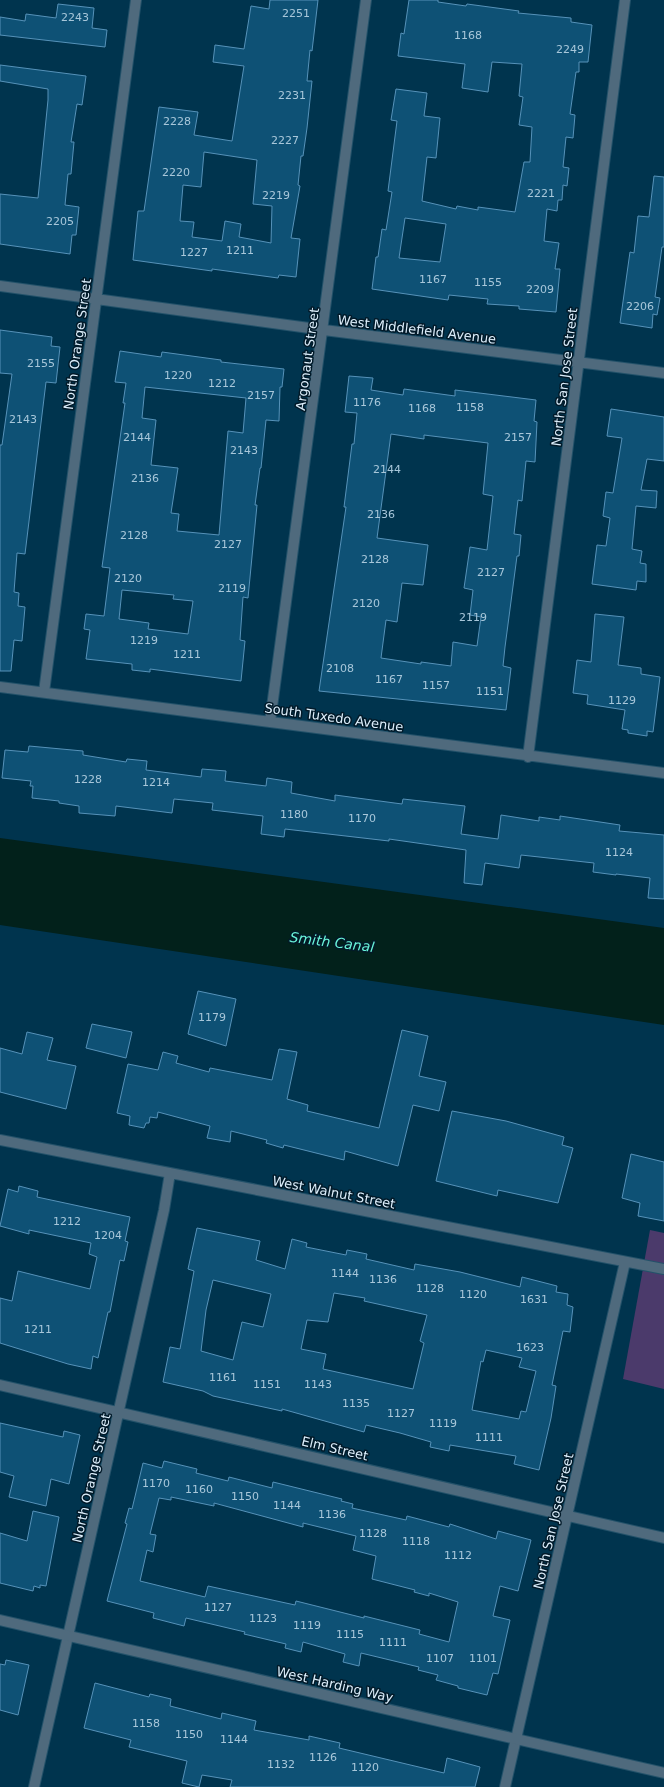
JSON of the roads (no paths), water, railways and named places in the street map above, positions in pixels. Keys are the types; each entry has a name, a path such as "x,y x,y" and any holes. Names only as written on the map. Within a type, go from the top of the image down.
{"street":[{"name":"North Orange Street","path":"44,692 136,0"},
{"name":"Argonaut Street","path":"270,722 324,330 366,0"},
{"name":"North San Jose Street","path":"528,757 625,0"},
{"name":"West Middlefield Avenue","path":"0,286 324,330 664,373"},
{"name":"South Tuxedo Avenue","path":"0,687 528,757 664,773"},
{"name":"West Walnut Street","path":"0,1140 664,1269"},
{"name":"North Orange Street","path":"34,1787 164,1210 170,1173"},
{"name":"North San Jose Street","path":"505,1787 625,1262"},
{"name":"Elm Street","path":"0,1385 664,1538"},
{"name":"West Harding Way","path":"0,1620 664,1773"}],"water":[{"name":"Smith Canal","path":"0,838 664,928 664,1025 0,925"}]}
